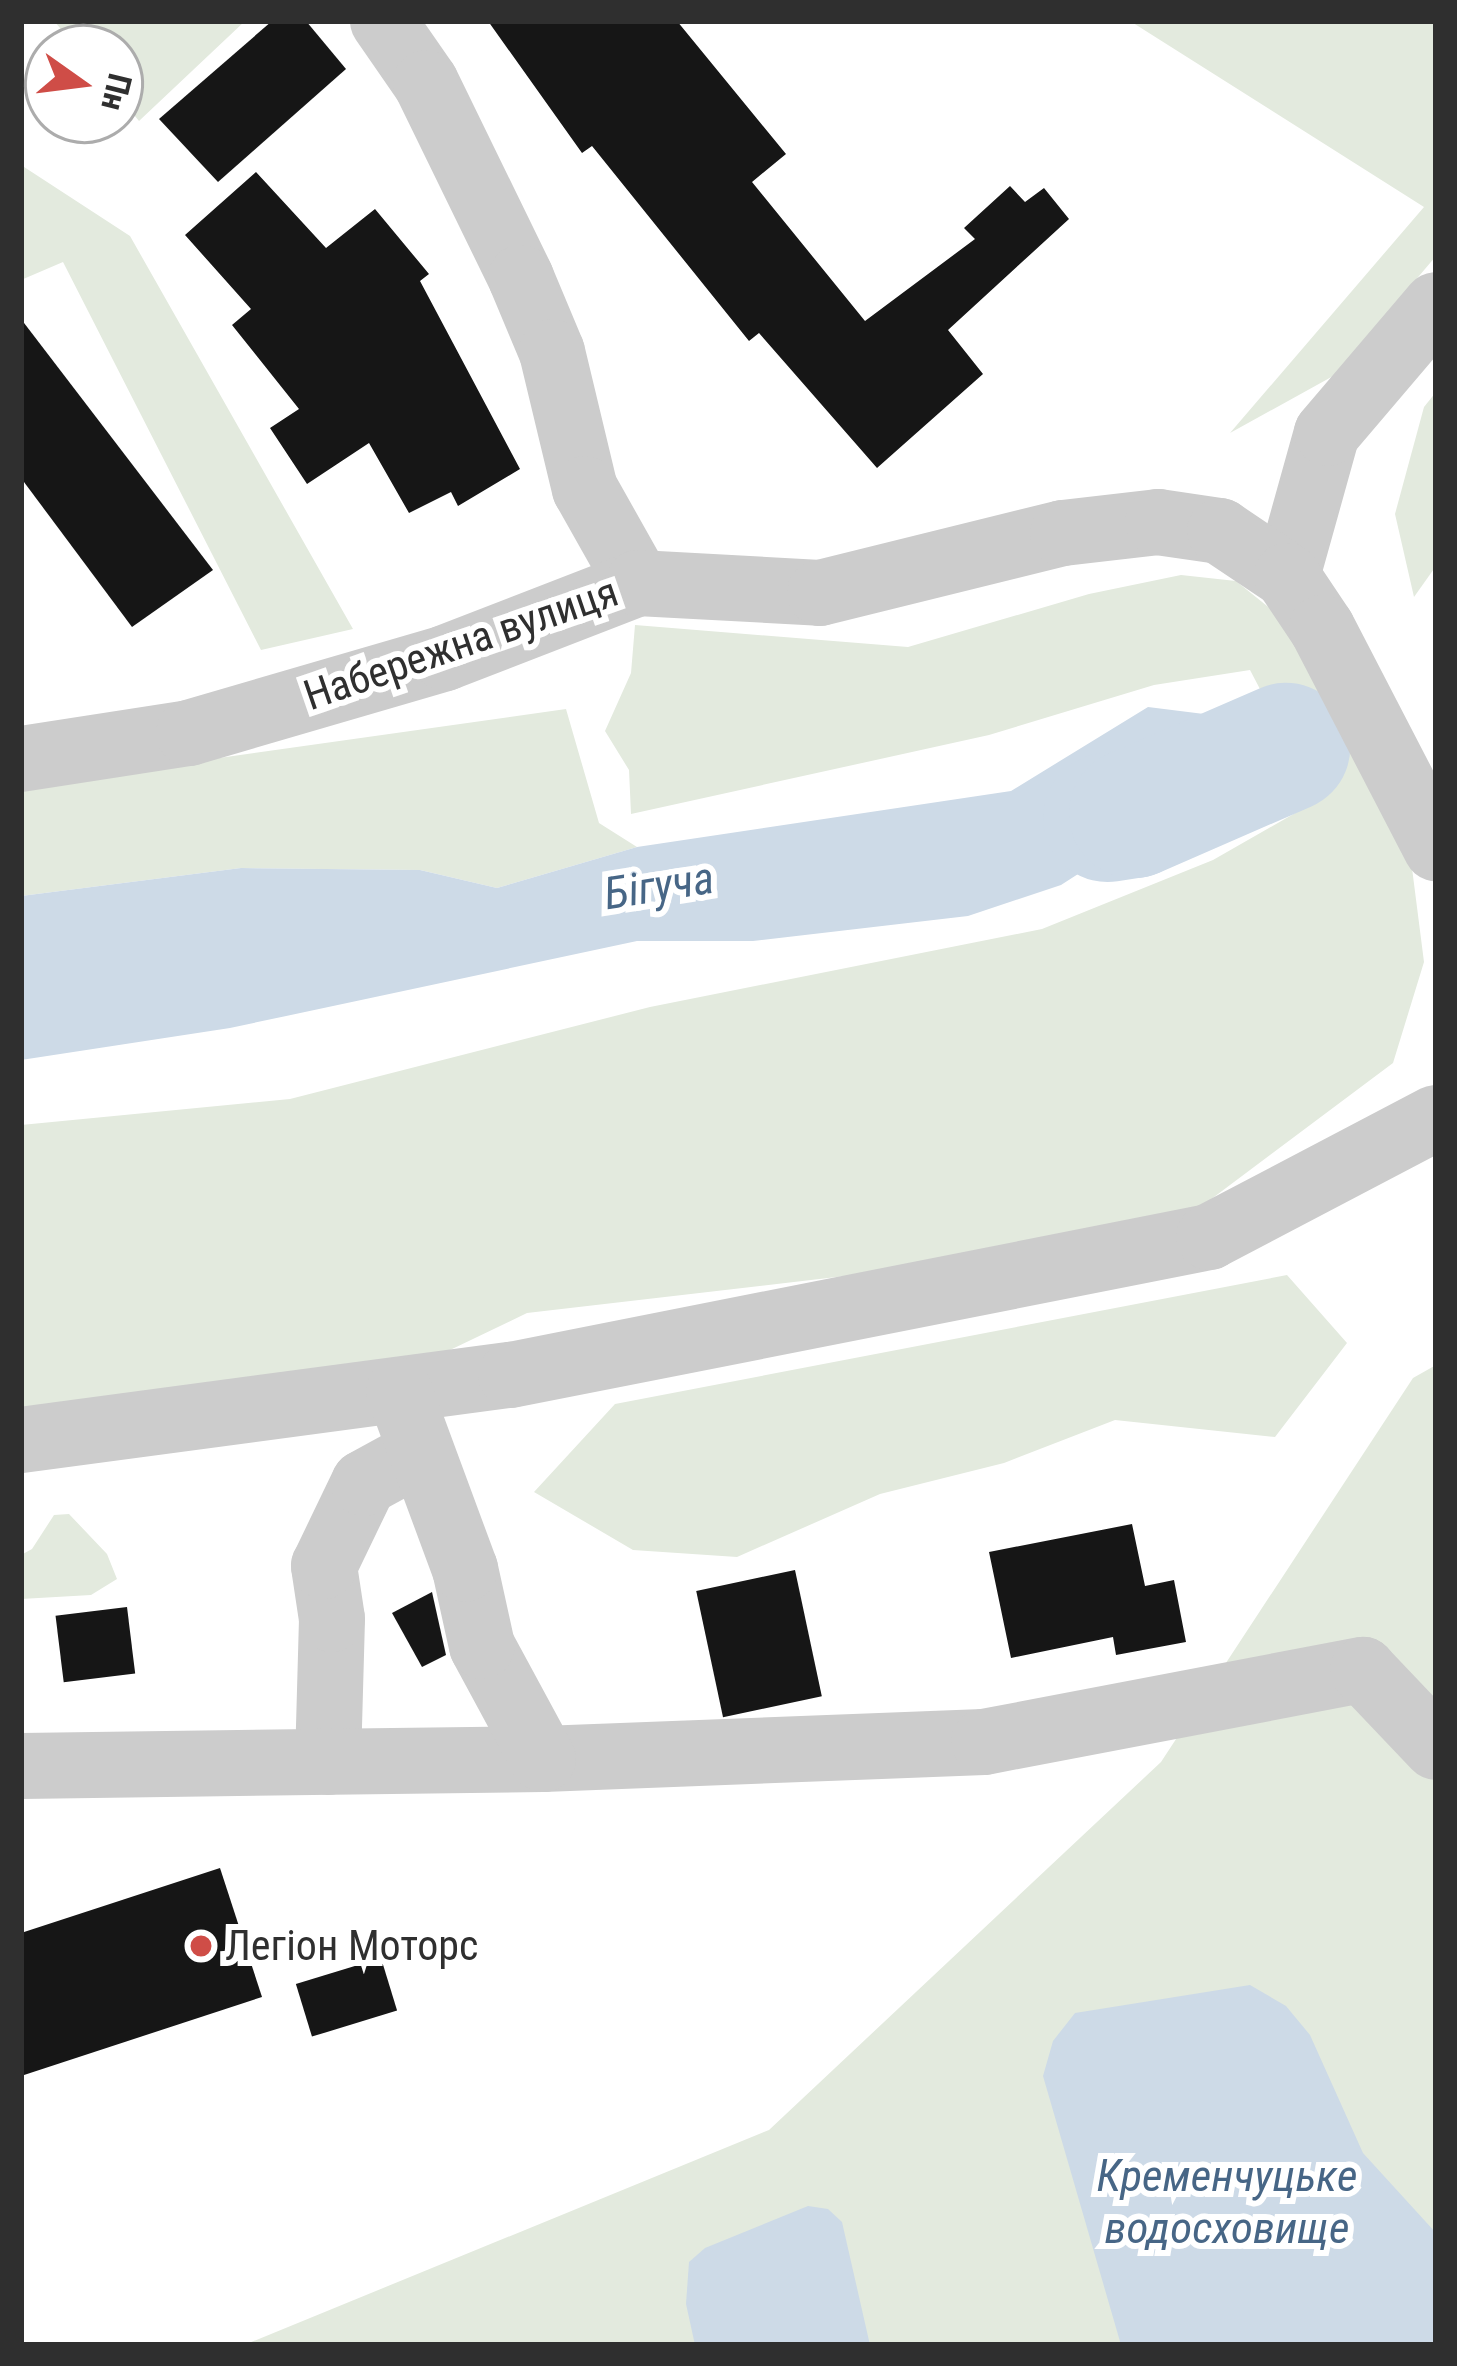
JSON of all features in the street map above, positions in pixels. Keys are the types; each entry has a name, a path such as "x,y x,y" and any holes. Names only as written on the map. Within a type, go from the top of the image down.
{"street":[{"path":"383,21 426,83 521,278 553,352 585,489 638,584"},
{"path":"1436,305 1327,433 1305,602 1405,779 1436,848"},
{"name":"Набережна вулиця","path":"21,759 189,733 445,658 638,584 820,593 1063,533 1159,523 1220,532 1305,602"},
{"path":"21,1440 511,1375 1209,1237 1436,1118"},
{"path":"399,1390 465,1569 482,1646 543,1759"},
{"path":"328,1762 332,1619 324,1566 364,1483 419,1454"},
{"path":"21,1766 543,1759 984,1742 1363,1670 1436,1747"}],"shaded area":[{"path":"54,21 245,21 144,116 144,24"},
{"path":"1130,21 1436,21 1436,256 1335,375 1230,433 1424,207"},
{"path":"21,165 130,236 353,629 261,650 63,262 21,280"},
{"path":"1436,392 1436,566 1414,597 1395,514 1424,407"},
{"path":"1181,575 1236,581 1277,614 1407,829 1424,962 1393,1063 1182,1221 982,1260 527,1313 425,1362 21,1418 21,1125 290,1099 650,1007 1042,929 1213,860 1318,800 1250,670 1154,685 989,735 631,814 629,770 605,731 631,673 635,625 908,647 1089,594"},
{"path":"566,709 599,823 637,847 497,888 420,870 241,868 21,896 21,786"},
{"path":"1287,1275 1347,1343 1275,1437 1115,1420 1004,1463 880,1494 737,1557 633,1550 534,1492 615,1404"},
{"path":"1436,1365 1436,2345 244,2345 769,2130 1161,1762 1413,1378"},
{"path":"69,1514 107,1554 117,1579 91,1595 21,1599 21,1555 32,1549 54,1515"}],"water":[{"path":"1148,707 1268,722 1273,758 1212,823 1174,835 1134,838 1061,885 968,916 753,941 637,941 230,1028 21,1060 21,896 241,868 420,870 497,888 637,847 1011,791"},
{"name":"Кременчуцьке водосховище","path":"1250,1985 1286,2006 1310,2035 1363,2153 1436,2233 1436,2345 1121,2345 1043,2076 1053,2041 1075,2013"},
{"path":"808,2206 828,2209 842,2222 870,2345 695,2345 686,2304 689,2262 705,2248"}],"building":[{"path":"272,21 306,21 346,69 218,182 159,119"},
{"path":"488,21 677,21 786,154 752,182 865,321 975,239 964,228 1010,186 1025,202 1044,188 1069,219 948,330 983,374 877,468 759,333 749,341 592,146 582,153"},
{"path":"256,172 326,248 375,209 429,274 420,281 520,469 458,506 451,492 409,513 369,443 307,484 270,428 299,409 232,325 251,309 185,235"},
{"path":"21,319 213,570 132,627 21,478"},
{"path":"1132,1524 1145,1586 1174,1580 1186,1642 1116,1655 1113,1637 1011,1658 989,1552"},
{"path":"795,1570 822,1696 723,1717 696,1591"},
{"path":"432,1592 446,1655 422,1667 392,1613"},
{"path":"127,1607 135,1674 64,1682 56,1616"},
{"path":"220,1868 262,1997 21,2076 21,1933"},
{"path":"381,1958 397,2011 312,2037 296,1984"}],"waterway":[{"name":"Бігуча","path":"1107,817 1133,813 1285,747"}],"place":[{"name":"Легіон Моторс","path":"201,1946"}]}
